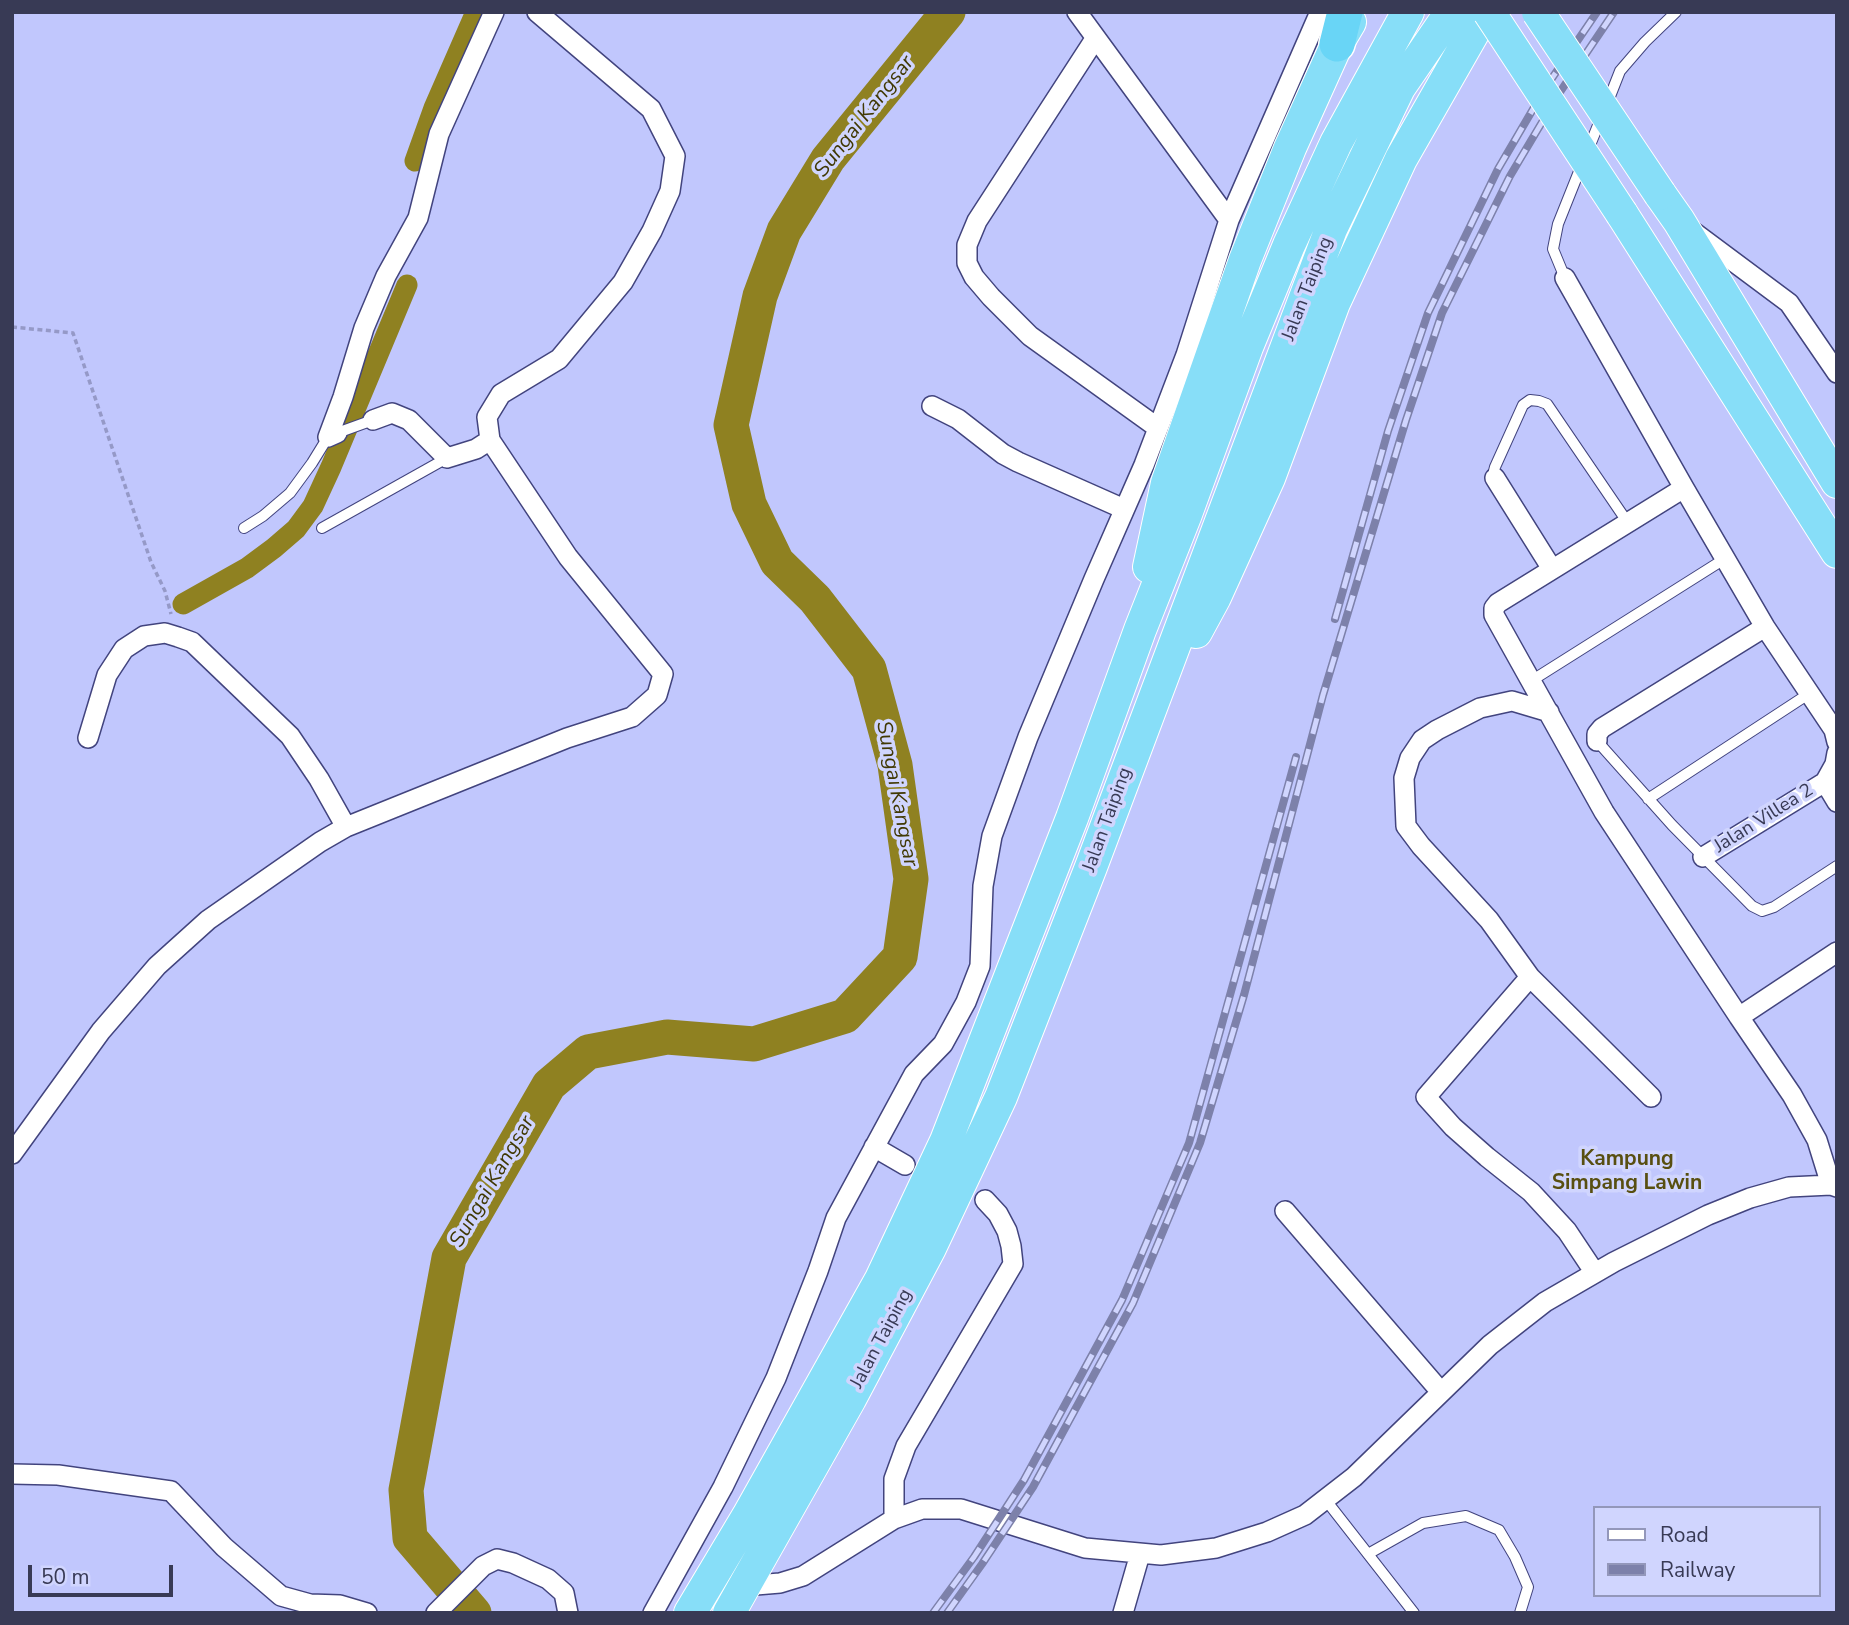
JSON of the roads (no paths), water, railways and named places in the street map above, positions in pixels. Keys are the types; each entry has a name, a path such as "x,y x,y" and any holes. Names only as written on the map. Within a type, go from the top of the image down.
{"highway":[{"path":"1140,630 1150,557 1167,483 1245,260 1341,28 1355,12"},
{"name":"Jalan Taiping","path":"690,1613 748,1516 881,1279 946,1141 1072,818 1247,347 1289,245 1336,143 1408,12"},
{"name":"Jalan Taiping","path":"737,1599 850,1399 930,1248 995,1110 1091,867 1331,229 1399,88 1451,12"},
{"path":"1154,697 1188,646 1215,597 1269,478 1335,303 1401,159 1487,12 1622,214 1837,552"},
{"path":"1538,12 1679,221 1837,482"}],"street":[{"path":"332,435 364,328 386,276 418,218 439,134 494,12"},
{"path":"12,1154 101,1031 157,966 208,920 346,827 567,738 632,717 657,695 663,674 568,557 490,440 487,417 501,394 559,359 623,282 652,231 670,191 675,156 651,109 537,12"},
{"path":"1077,12 1229,220"},
{"path":"653,1613 723,1487 776,1378 836,1218 914,1074 943,1044 976,978 980,966 983,886 992,836 1028,737 1144,465 1186,355 1229,220 1320,12"},
{"path":"1095,38 977,221 967,245 967,263 974,277 991,297 1030,336 1158,428"},
{"path":"1679,221 1789,303 1837,373"},
{"path":"1565,278 1765,627 1834,730 1837,742"},
{"path":"932,406 958,419 1003,454 1124,509"},
{"path":"373,420 392,413 409,420 447,458 476,449 490,440"},
{"path":"1495,478 1552,569"},
{"path":"737,1599 803,1576 894,1519 922,1509 961,1509 1085,1548 1140,1554 1161,1555 1216,1548 1267,1532 1305,1515 1353,1477 1490,1345 1545,1302 1708,1215 1750,1198 1789,1187 1834,1186 1817,1140 1792,1095 1605,813 1494,615 1494,608 1498,603 1684,488"},
{"path":"1597,741 1597,734 1602,728 1765,627"},
{"path":"88,737 107,676 124,649 144,636 165,633 192,642 290,736 346,827"},
{"path":"1549,712 1512,701 1480,708 1422,740 1410,758 1405,778 1406,826 1489,920 1530,977 1651,1097"},
{"path":"1837,753 1835,764 1825,782 1837,802"},
{"name":"Jalan Villea 2","path":"1703,857 1825,782"},
{"path":"1739,1017 1837,952"},
{"path":"1530,977 1426,1097 1461,1134 1531,1192 1567,1231 1595,1273"},
{"path":"874,1147 905,1166"},
{"path":"894,1519 894,1479 906,1446 1013,1264 1012,1246 1007,1231 999,1214 985,1200"},
{"path":"1285,1211 1441,1392"},
{"path":"12,1474 58,1475 171,1491 224,1547 281,1596 310,1604 340,1605 367,1613"},
{"path":"1123,1613 1140,1554"},
{"path":"438,1610 483,1566 497,1559 513,1563 548,1579 564,1593 568,1613"}],"lane":[{"path":"1565,278 1553,249 1558,224 1620,71 1676,12"},
{"path":"1495,478 1495,467 1522,405 1530,400 1547,404 1628,524"},
{"path":"244,528 263,516 289,493 332,435 373,420"},
{"path":"323,528 447,458"},
{"path":"1531,681 1726,558"},
{"path":"1647,799 1810,693"},
{"path":"1597,741 1647,799 1752,906 1762,911 1774,907 1837,866"},
{"path":"1325,1499 1414,1613"},
{"path":"1368,1554 1423,1523 1466,1516 1499,1530 1515,1557 1528,1587 1520,1613"}],"waterway":[{"path":"415,161 434,108 476,12"},
{"name":"Sungai Kangsar","path":"474,1613 410,1538 406,1490 449,1258 549,1085 588,1052 667,1037 754,1044 845,1016 900,957 911,879 895,765 869,669 815,599 777,562 749,504 731,425 760,296 784,231 828,159 948,12"},
{"path":"183,604 247,568 274,548 296,529 313,506 407,285"}],"railway":[{"path":"1335,619 1388,431 1428,313 1498,169 1546,87 1597,12"},
{"path":"947,1613 1033,1487 1133,1303 1200,1143 1244,995 1323,695 1406,420 1442,313 1510,176 1560,92 1614,12"},
{"path":"933,1613 974,1557 1024,1480 1122,1300 1189,1143 1296,757"}],"district":[{"name":"Kampung Simpang Lawin","path":"1627,1172"}]}
